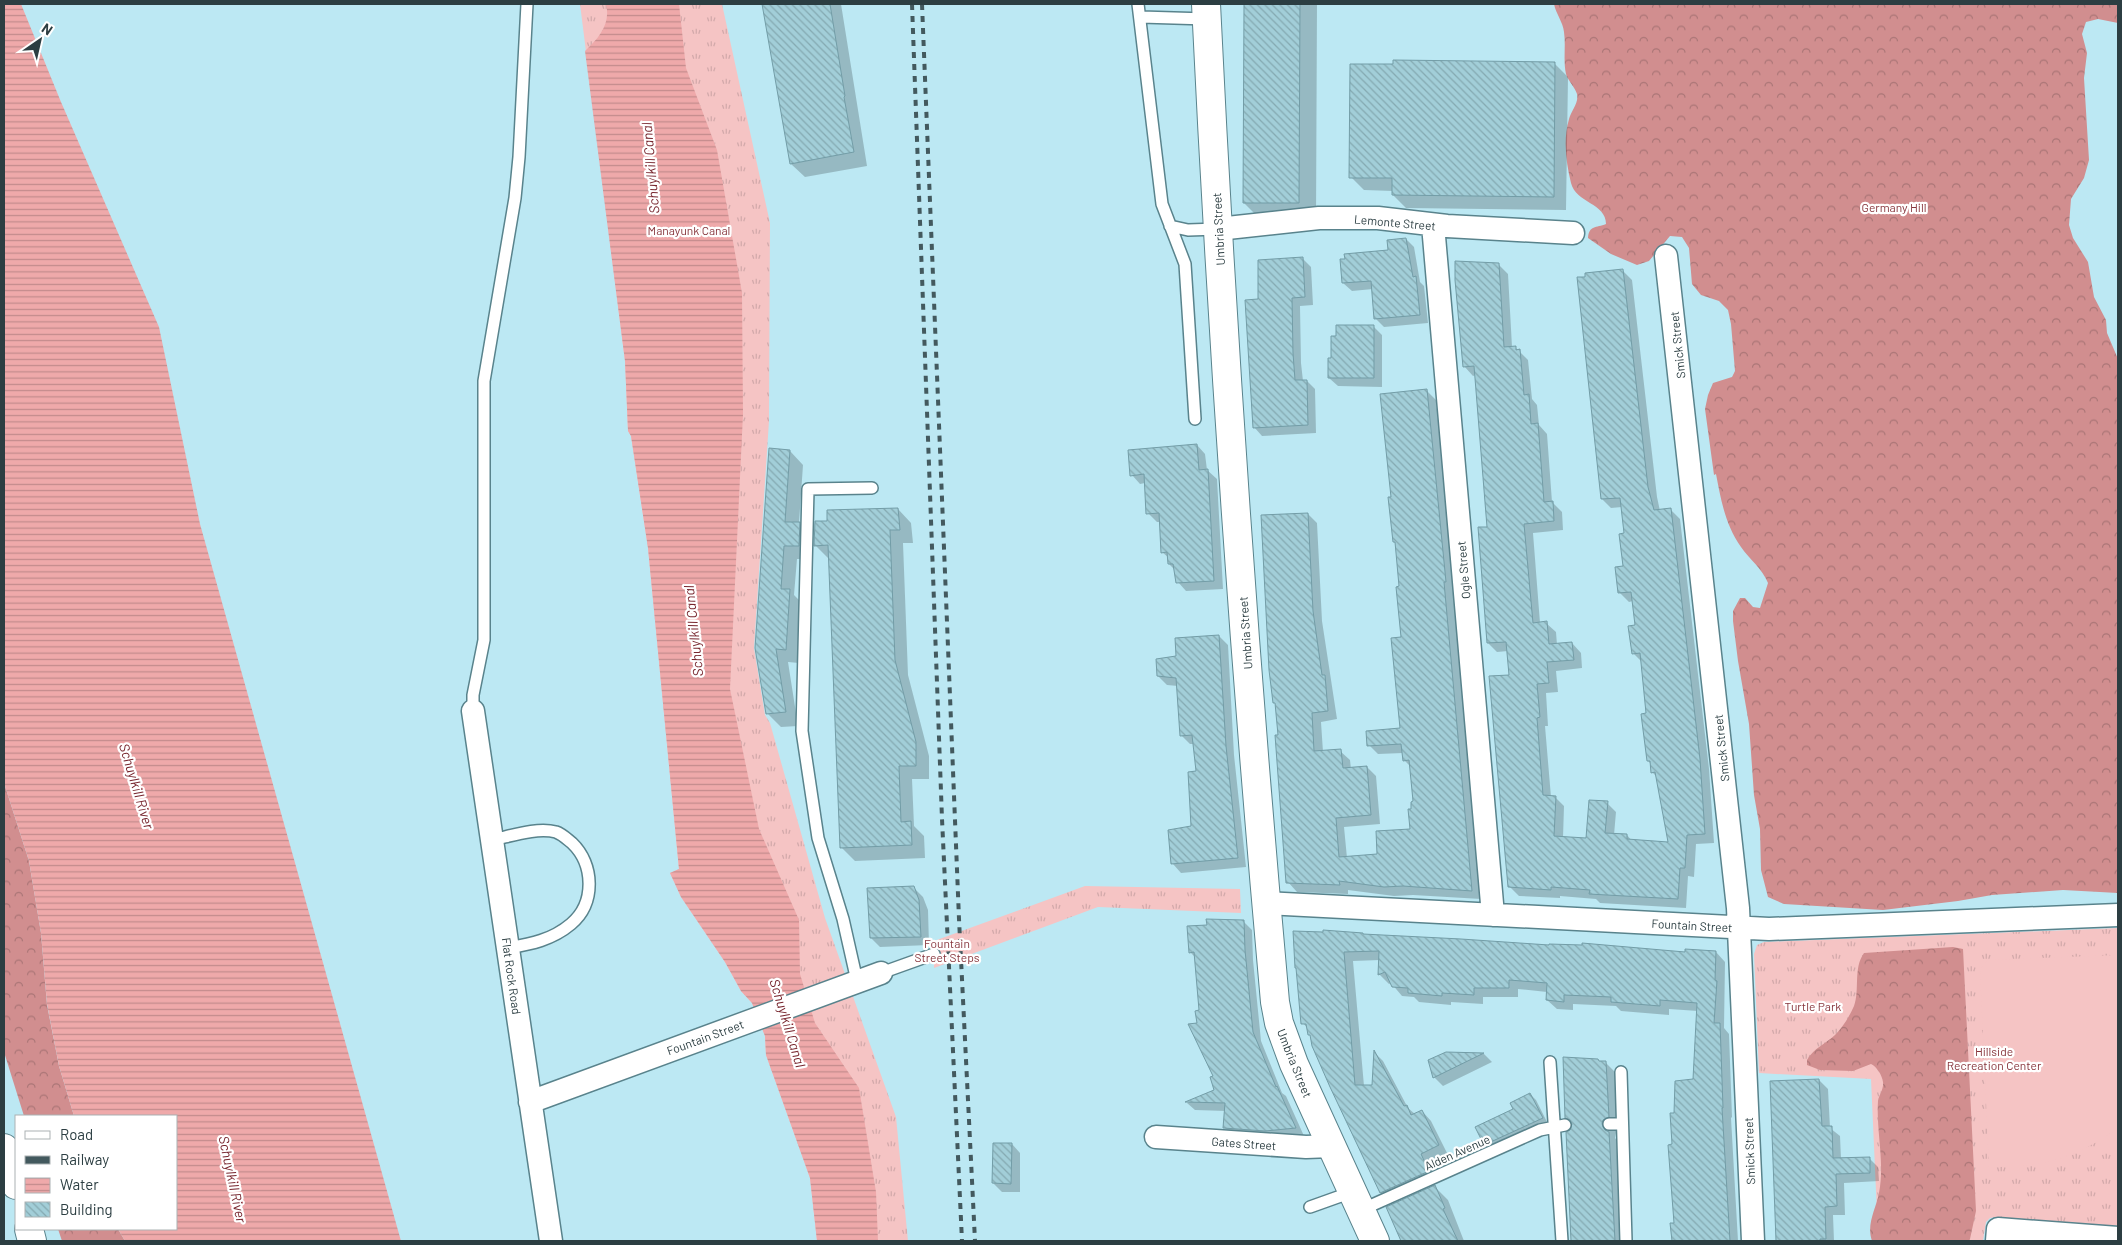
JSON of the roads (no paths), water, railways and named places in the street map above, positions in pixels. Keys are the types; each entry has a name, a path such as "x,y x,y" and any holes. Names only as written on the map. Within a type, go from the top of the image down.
{"main road":[{"name":"Umbria Street","path":"1206,12 1218,229 1251,715 1266,903 1279,1023 1294,1064 1376,1241"},
{"path":"4,1148 15,1182"}],"street":[{"name":"Lemonte Street","path":"1218,229 1300,220 1378,218 1433,225 1573,233"},
{"name":"Ogle Street","path":"1433,225 1493,915"},
{"name":"Smick Street","path":"1666,256 1740,927 1753,1241"},
{"name":"Flat Rock Road","path":"473,711 551,1241"},
{"name":"Fountain Street","path":"1266,903 1769,929 2118,914"},
{"name":"Fountain Street","path":"530,1102 881,973"},
{"name":"Gates Street","path":"1156,1137 1306,1147 1332,1146"},
{"path":"1997,1235 2118,1238"}],"lane":[{"path":"473,711 472,695 484,640 484,381 515,198 527,4"},
{"path":"1138,4 1164,212 1185,264 1195,418"},
{"path":"1141,17 1206,12"},
{"path":"1170,226 1188,230 1218,229"},
{"path":"857,981 843,919 818,838 802,731 808,489 872,488"},
{"path":"492,840 529,833 557,832 574,845 588,868 590,882 587,900 581,912 572,923 544,940 508,948"},
{"path":"881,973 934,954"},
{"path":"1550,1062 1560,1126 1562,1241"},
{"path":"1621,1072 1626,1241"},
{"path":"1609,1124 1622,1124"},
{"name":"Alden Avenue","path":"1310,1207 1357,1201 1540,1130 1560,1126"}],"water":[{"name":"Schuylkill River","path":"4,4 21,4 61,102 159,327 200,524 401,1241 125,1241 119,1230 178,1230 178,1115 74,1115 59,1066 47,1004 41,933 29,861 4,783"},
{"name":"Manayunk Canal","path":"606,4 679,4 686,68 717,150 742,293 743,414 730,689 759,829 799,920 800,974 815,1023 859,1088 876,1192 878,1241 817,1241 810,1178 766,1055 765,1036 752,1003 741,991 725,962 681,897 670,873 679,869 648,548 631,436 628,431 625,361 585,51 603,30 607,18"}],"railway":[{"path":"912,4 942,819 962,1241"},
{"path":"922,4 959,919 975,1241"}],"water label":[{"name":"Schuylkill Canal","path":"650,168"},
{"name":"Schuylkill Canal","path":"693,631"},
{"name":"Schuylkill Canal","path":"788,1023"}],"park label":[{"name":"Germany Hill","path":"1894,207"},
{"name":"Fountain Street Steps","path":"947,950"},
{"name":"Turtle Park","path":"1813,1006"},
{"name":"Hillside Recreation Center","path":"1994,1058"}]}
